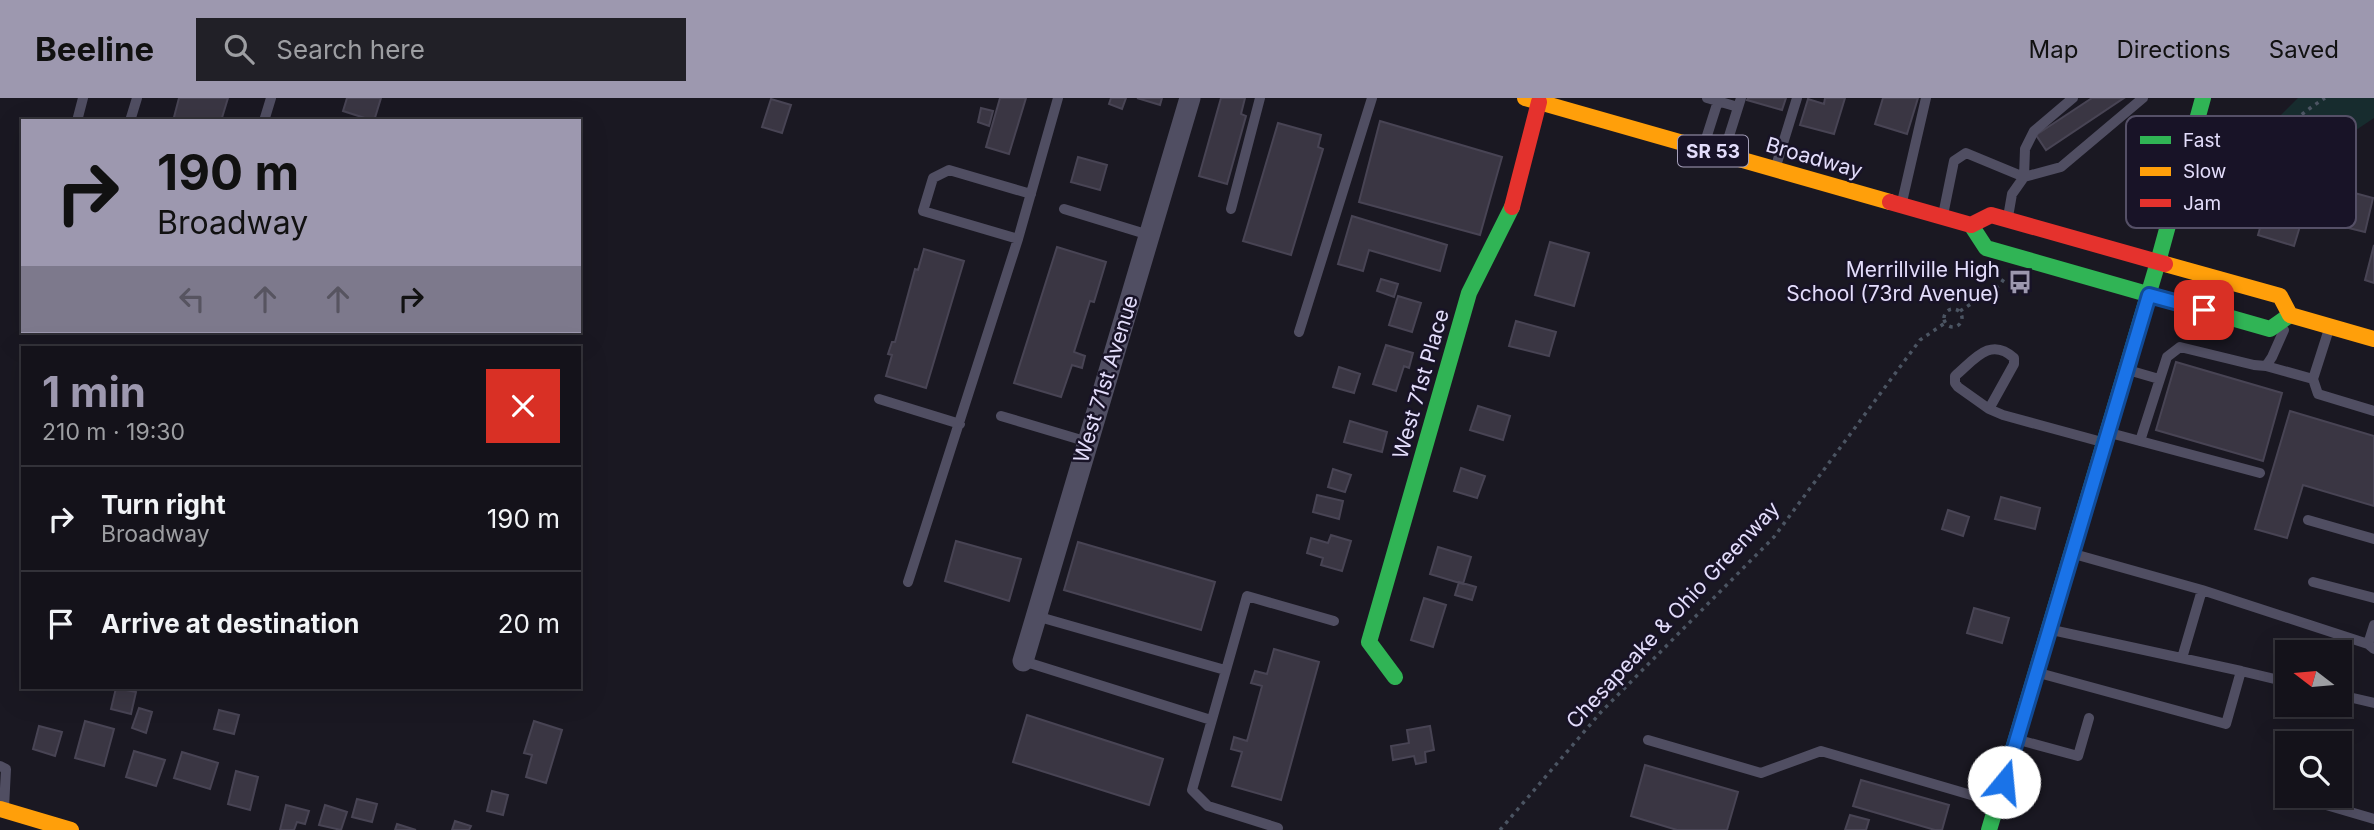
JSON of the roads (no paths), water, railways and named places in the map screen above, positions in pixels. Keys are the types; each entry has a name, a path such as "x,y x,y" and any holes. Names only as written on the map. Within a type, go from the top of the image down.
{"main road":[{"path":"2196,116 2201,98"},
{"name":"Broadway","path":"1532,100 1971,225"},
{"name":"West 71st Place","path":"1395,677 1369,642 1469,293 1511,212 1532,100"},
{"path":"2290,315 2270,329 2149,295 1986,248 1971,225 1992,215 2007,218 2280,296 2290,315 2374,339"},
{"path":"1989,830 2167,228"},
{"path":"2,810 71,830"}],"street":[{"name":"West 71st Avenue","path":"1024,661 1190,98"}],"lane":[{"path":"78,119 83,98"},
{"path":"131,119 136,98"},
{"path":"265,119 271,98"},
{"path":"908,582 1018,239 1058,98"},
{"path":"1231,209 1260,98"},
{"path":"1299,332 1372,98"},
{"path":"1776,169 1797,98"},
{"path":"1901,205 1926,98"},
{"path":"2007,218 2012,194 2024,177 2025,149 2034,131 2073,98"},
{"path":"1942,216 1954,161 1966,153 2024,177 2061,167 2143,98"},
{"path":"1703,149 1713,100 1739,102 1723,154"},
{"path":"1018,239 923,211 933,177 949,170 1031,194"},
{"path":"1064,209 1149,235"},
{"path":"2266,366 2290,315"},
{"path":"2330,326 2313,379 2318,394 2374,411"},
{"path":"2140,441 2167,357 2180,347 2313,379"},
{"path":"1989,409 2014,364 2011,354 1996,348 1988,349 1955,376 1958,387 1989,409 2003,415 2106,437 2140,441 2260,473"},
{"path":"2127,370 2159,379"},
{"path":"879,399 960,424"},
{"path":"1001,416 1088,442"},
{"path":"2308,520 2374,539"},
{"path":"2072,554 2202,590 2371,647 2374,625"},
{"path":"2313,582 2374,598"},
{"path":"2182,658 2202,590"},
{"path":"1278,828 1208,806 1192,790 1211,720 1247,596 1335,621"},
{"path":"1036,616 1225,670"},
{"path":"2049,629 2275,679"},
{"path":"1024,661 1211,720"},
{"path":"2036,672 2225,724 2241,671"},
{"path":"2352,696 2373,699"},
{"path":"2016,739 2078,756 2089,718"},
{"path":"1648,740 1760,773 1821,751 1997,803"},
{"path":"0,766 6,769 2,810"},
{"path":"2336,808 2374,819"}],"place":[{"name":"Merrillville High School (73rd Avenue)","path":"2020,282"}]}
